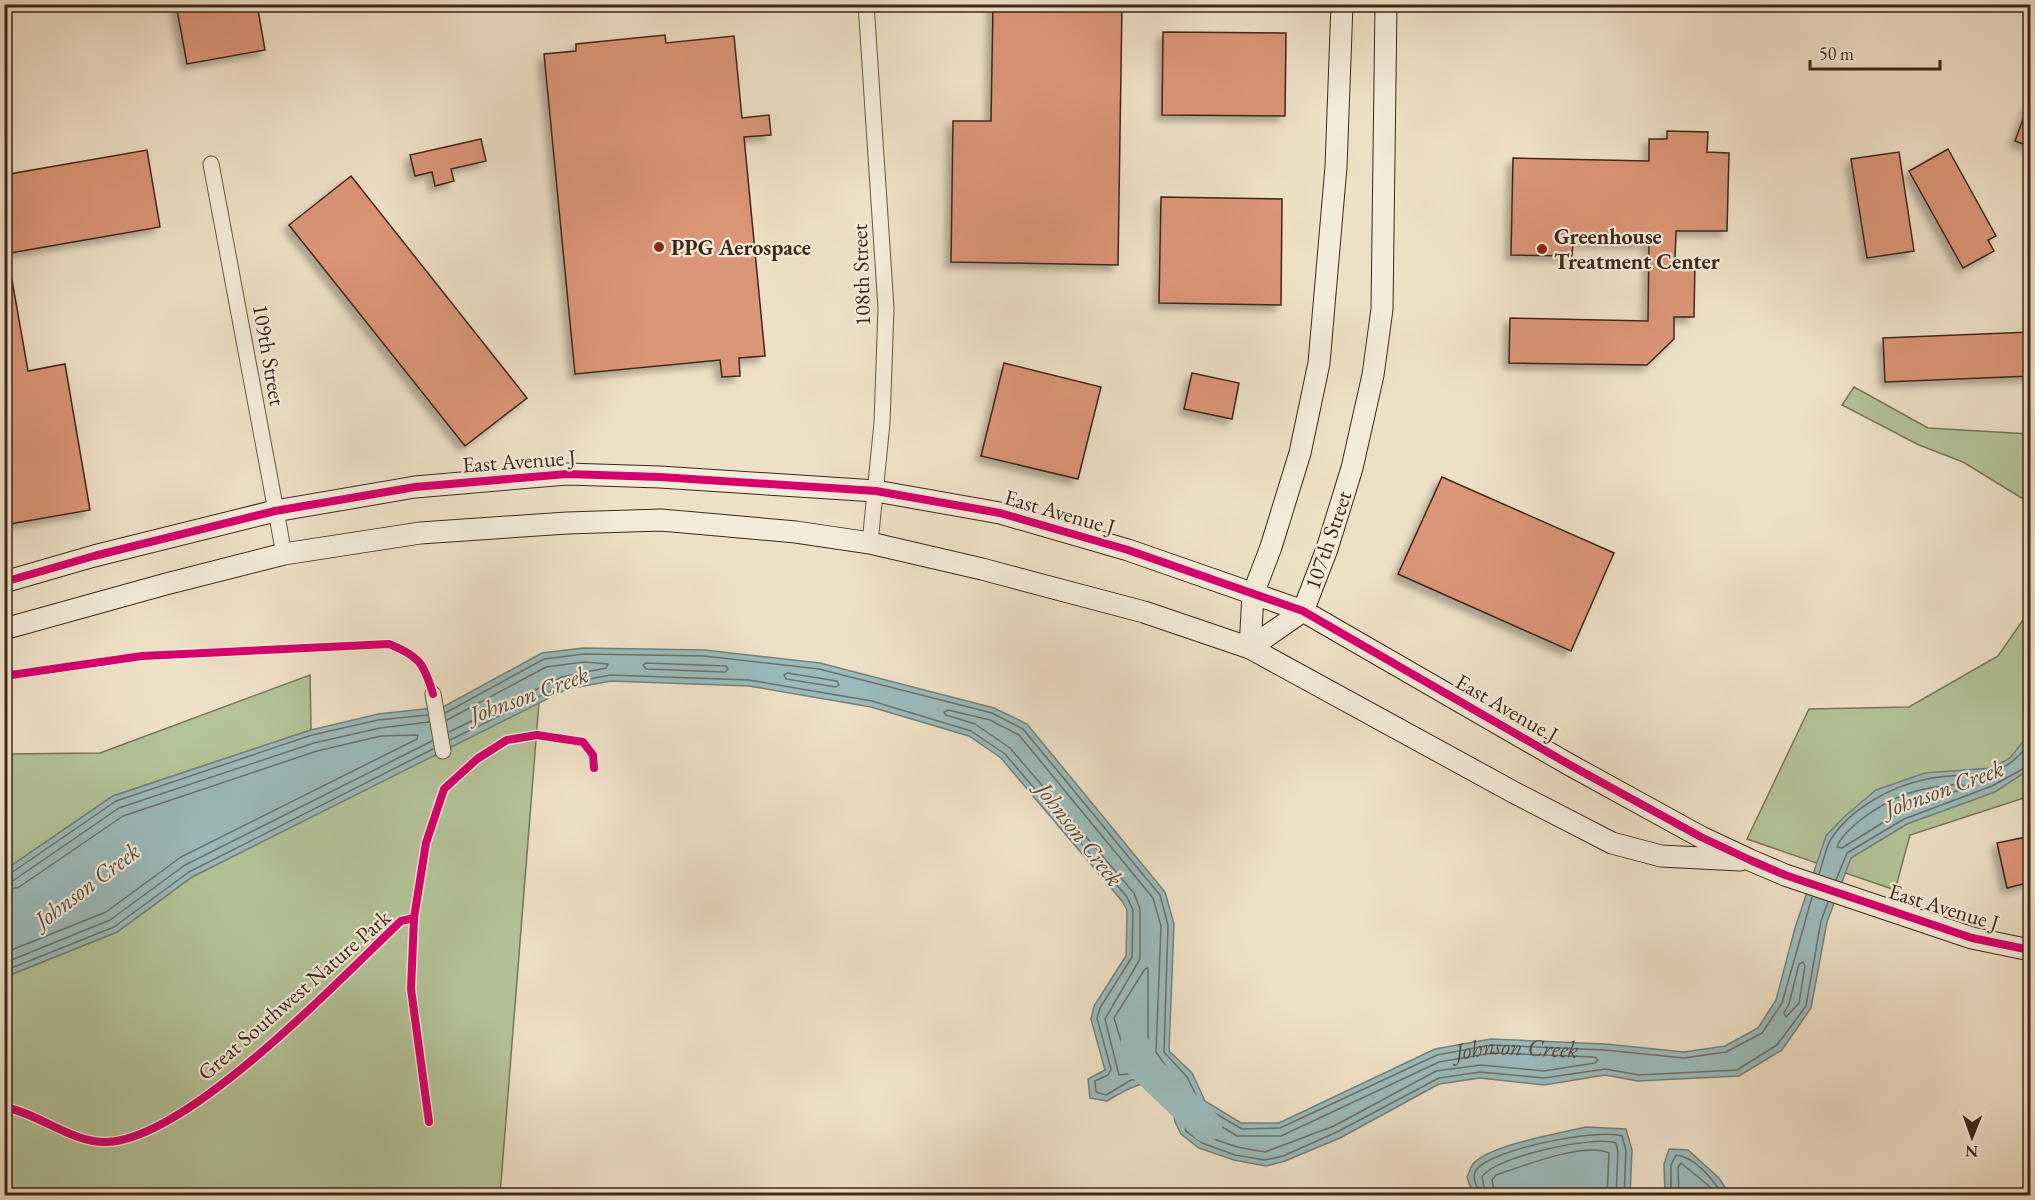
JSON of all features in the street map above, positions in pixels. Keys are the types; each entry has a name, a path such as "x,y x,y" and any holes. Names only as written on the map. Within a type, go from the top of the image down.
{"street":[{"name":"108th Street","path":"866,4 886,308 876,490 870,543"},
{"path":"1250,648 1253,594 1271,547 1300,453 1319,363 1335,178 1342,4"},
{"name":"107th Street","path":"1250,648 1303,611 1327,549 1352,468 1373,375 1382,309 1386,4"},
{"name":"109th Street","path":"211,164 284,554"},
{"name":"East Avenue J","path":"4,582 94,556 275,511 415,488 567,474 672,477 876,490 1000,513 1128,550 1303,611 1570,765 1701,837 1750,860 1785,875 1972,938 2031,950"},
{"name":"East Avenue J","path":"4,629 284,554 420,533 567,523 662,520 796,532 870,543 982,568 1144,612 1250,648 1515,794 1612,843 1660,856 1750,860"},
{"path":"433,693 443,751"}],"green space":[{"path":"1854,387 1928,428 2030,434 2030,513 2025,500 1963,462 1919,445 1842,405"},
{"path":"2030,610 2030,796 1910,835 1895,890 1747,839 1809,709 1909,707 1998,656"},
{"path":"310,675 311,730 113,796 5,870 5,754 100,753"},
{"path":"539,702 500,1195 5,1196 5,977 117,932 192,877"}],"water":[{"path":"583,648 705,650 820,663 994,708 1027,724 1165,892 1174,924 1169,1051 1192,1073 1205,1101 1241,1123 1279,1123 1435,1049 1491,1039 1605,1044 1684,1052 1725,1046 1758,1028 1776,1000 1795,928 1826,836 1844,817 1876,790 1925,773 1992,768 2010,758 2030,733 2030,769 1995,792 1907,824 1851,858 1827,922 1811,1008 1782,1050 1739,1076 1638,1081 1605,1075 1544,1085 1480,1078 1439,1084 1340,1138 1285,1161 1266,1166 1234,1160 1199,1148 1181,1134 1175,1122 1172,1102 1175,1085 1166,1082 1148,1083 1131,1088 1107,1101 1090,1098 1088,1079 1105,1070 1091,1019 1094,1006 1126,956 1127,910 1122,901 1001,758 969,736 871,707 749,686 611,681 567,689 192,877 117,932 5,977 5,870 113,796 311,730 378,714 443,707 542,653"},
{"path":"1586,1127 1626,1129 1632,1150 1630,1195 1473,1195 1467,1177 1473,1164 1482,1157 1526,1141"},
{"path":"1669,1149 1688,1150 1719,1178 1730,1195 1665,1195 1664,1164"}],"building":[{"path":"176,4 257,4 265,50 187,64"},
{"path":"993,4 1122,4 1118,265 951,262 953,121 991,121"},
{"path":"1163,32 1286,33 1285,116 1162,115"},
{"name":"PPG Aerospace","path":"665,35 666,43 734,36 742,118 769,115 771,135 744,137 765,356 739,358 740,376 722,377 720,360 575,374 544,54 576,51 576,44"},
{"path":"2029,103 2031,103 2031,147 2015,141"},
{"name":"Greenhouse Treatment Center","path":"1667,131 1708,132 1707,152 1729,153 1727,231 1676,231 1675,259 1695,260 1694,317 1674,317 1674,339 1647,365 1509,363 1510,318 1648,321 1649,243 1573,242 1572,256 1511,255 1513,158 1649,161 1649,139 1667,139"},
{"path":"481,139 486,161 451,169 454,181 435,186 432,172 415,176 410,155"},
{"path":"1948,149 1996,236 1988,240 1994,251 1963,268 1909,171"},
{"path":"147,150 160,227 4,254 4,175"},
{"path":"1899,152 1914,251 1867,258 1851,159"},
{"path":"351,176 527,398 465,446 289,225"},
{"path":"1161,197 1282,199 1281,305 1159,303"},
{"path":"12,280 28,371 65,364 90,510 4,525 4,281"},
{"path":"2031,332 2031,376 1885,382 1883,338"},
{"path":"1004,363 1101,387 1078,479 981,456"},
{"path":"1192,373 1239,383 1232,419 1184,409"},
{"path":"1442,477 1614,553 1571,651 1398,574"},
{"path":"2031,836 2031,882 2007,888 1997,843"}],"waterway":[{"name":"Johnson Creek","path":"1135,1048 1140,1063 1206,1126"}],"cycle path":[{"path":"4,582 94,556 275,511 415,487 567,474 660,477 876,491 1000,513 1128,550 1303,611 1570,765 1701,837 1750,860 1785,875 1972,938 2030,950"},
{"path":"4,676 142,656 389,644 419,662 427,675 433,694"},
{"name":"Great Southwest Nature Park","path":"4,1107 30,1115 82,1138 107,1142 140,1134 179,1114 220,1086 262,1052 303,1016 401,921 414,918 426,843 444,789 477,759 507,740 537,735 583,742 593,755 594,768"},
{"path":"414,918 411,989 429,1122"}],"place":[{"name":"PPG Aerospace","path":"659,247"},
{"name":"Greenhouse Treatment Center","path":"1542,249"}]}
